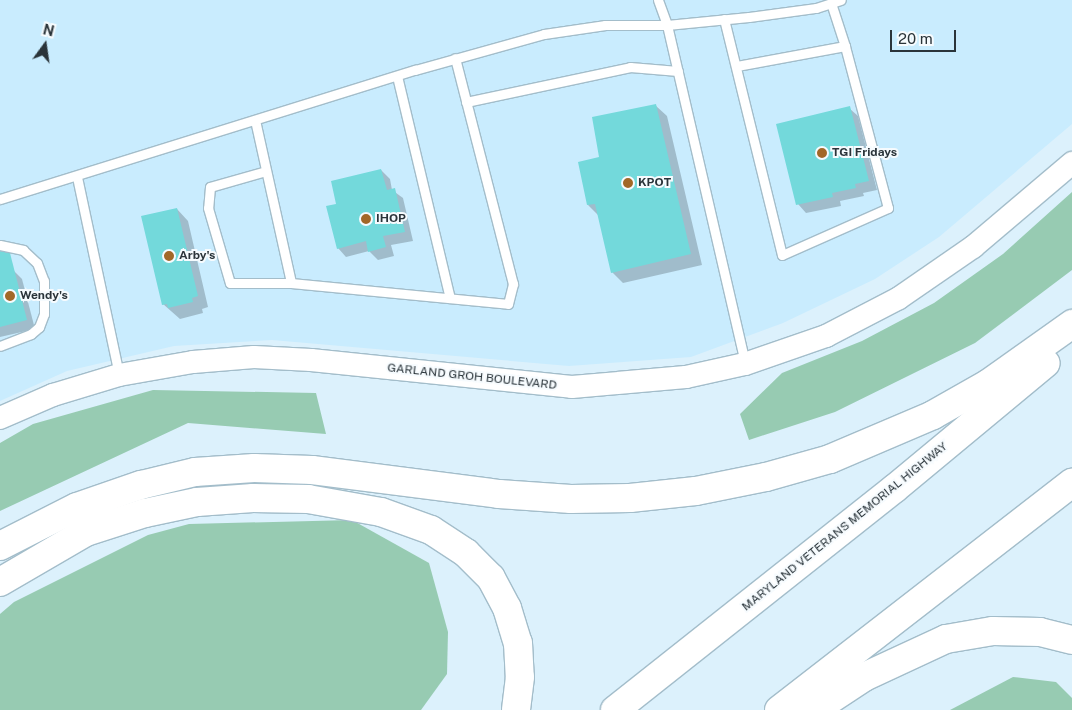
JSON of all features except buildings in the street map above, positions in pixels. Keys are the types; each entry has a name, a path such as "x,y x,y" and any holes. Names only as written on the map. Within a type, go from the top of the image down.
{"highway":[{"path":"0,546 77,507 141,485 196,472 254,468 312,470 499,494 571,499 696,491 766,477 830,459 933,416 989,383 1072,324"},
{"name":"MARYLAND VETERANS MEMORIAL HIGHWAY","path":"615,710 894,489 1072,341"},
{"path":"779,710 1072,483"},
{"path":"0,582 86,532 145,513 197,502 254,498 308,499 381,512 431,530 466,553 491,578 507,608 518,644 520,677 516,710"},
{"path":"814,710 864,677 946,639 993,631 1040,632 1072,640"}],"street":[{"name":"GARLAND GROH BOULEVARD","path":"0,418 53,395 119,375 193,362 254,357 311,360 572,387 686,377 745,364 826,336 899,298 973,247 1072,163"}],"lane":[{"path":"658,0 667,25 678,71 745,364"},
{"path":"0,199 454,58 544,34 605,25 667,25 724,19 816,8 841,0"},
{"path":"724,19 782,255 888,208 845,46 831,3"},
{"path":"737,66 845,46"},
{"path":"266,171 210,187 208,208 230,283 292,283 508,304 514,284 454,58"},
{"path":"466,102 630,67 678,71"},
{"path":"397,76 450,298"},
{"path":"254,120 292,283"},
{"path":"77,176 119,375"},
{"path":"0,245 23,250 37,263 44,281 44,314 39,327 31,334 0,346"}],"shaded area":[{"path":"0,0 1072,0 1072,124 939,237 875,279 783,323 691,357 569,366 272,340 174,346 67,371 0,401"}],"green space":[{"path":"1072,192 1072,270 975,343 835,412 749,440 740,414 782,373 862,341 934,303 1003,254"},
{"path":"153,390 316,393 326,434 188,423 0,511 0,443 33,424"},
{"path":"352,520 429,563 448,632 447,674 421,710 0,710 0,614 14,602 148,535 189,524"},
{"path":"1013,677 1056,682 1072,698 1072,710 950,710"}],"place":[{"name":"TGI Fridays","path":"822,153"},
{"name":"KPOT","path":"628,183"},
{"name":"IHOP","path":"366,219"},
{"name":"Arby's","path":"169,256"},
{"name":"Wendy's","path":"10,296"}]}
